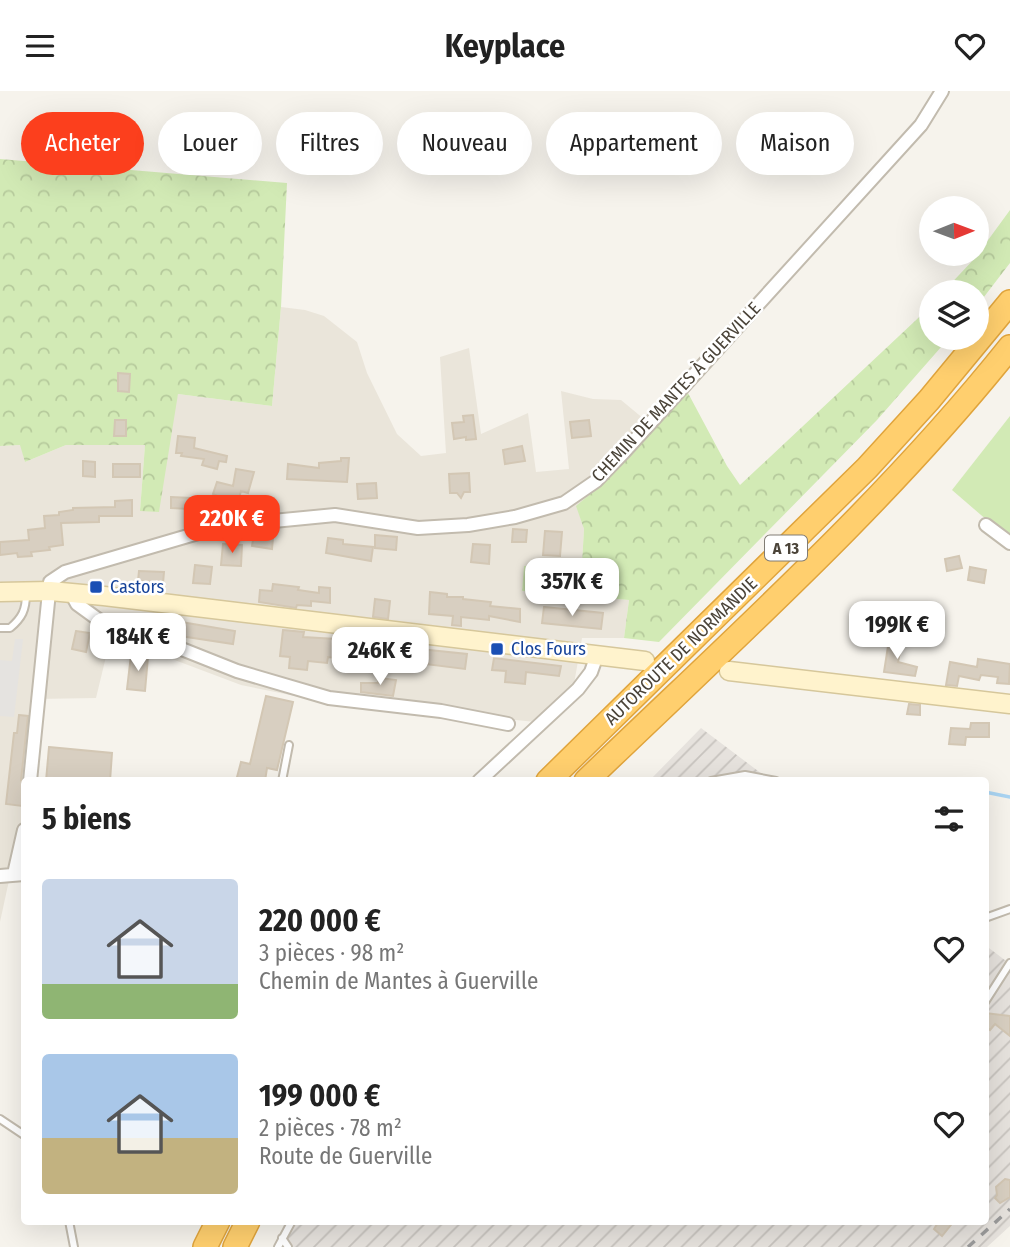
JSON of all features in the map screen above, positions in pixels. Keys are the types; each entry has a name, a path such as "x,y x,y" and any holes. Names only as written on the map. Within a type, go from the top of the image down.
{"highway":[{"name":"AUTOROUTE DE NORMANDIE","path":"552,777 867,468 929,400 1010,302"},
{"name":"AUTOROUTE DE NORMANDIE","path":"590,777 887,487 1010,347"},
{"path":"205,1247 216,1225"},
{"path":"235,1247 246,1225"}],"street":[{"name":"CHEMIN DE MANTES À GUERVILLE","path":"50,591 50,582 65,572 222,526 335,515 418,528 468,525 515,517 564,503 596,481 921,125 942,91"},
{"path":"986,525 1010,543"},
{"path":"30,777 50,591"},
{"path":"0,592 71,593 645,661"},
{"path":"71,593 77,604 99,620 250,675 329,698 441,711 508,724"},
{"path":"484,777 585,682 597,655"},
{"path":"729,670 1010,704"},
{"path":"0,876 19,874 21,856"}],"lane":[{"path":"0,628 10,628 21,619 26,605 26,591"},
{"path":"283,777 289,745"},
{"path":"734,777 755,777"},
{"path":"989,917 1010,909"},
{"path":"989,996 1010,963"},
{"path":"0,1119 21,1133"},
{"path":"70,1225 74,1247"},
{"path":"278,1247 290,1225"},
{"path":"282,1238 288,1247"}],"shaded area":[{"path":"281,307 324,316 357,342 367,373 397,434 421,456 446,453 440,357 469,348 481,434 528,413 536,472 569,469 561,391 593,399 621,400 656,429 609,478 577,506 584,529 582,563 524,566 522,591 629,600 624,638 582,638 574,684 536,722 320,701 241,685 111,636 96,698 36,699 25,777 21,777 21,825 0,922 0,446 21,445 25,462 66,445 145,445 140,511 178,394 272,406"},
{"path":"15,639 23,639 14,717 0,716 0,660 12,661"},
{"path":"701,728 766,777 653,777"},
{"path":"989,948 1010,964 1010,1226 987,1247 273,1247 284,1225 989,1225"}],"green space":[{"path":"0,159 21,161 21,175 144,175 144,171 158,172 158,175 287,183 281,307 272,406 178,394 159,512 140,511 145,445 66,445 25,462 20,445 0,446"},
{"path":"1010,210 1010,263 989,290 989,280 954,280 967,266 989,266 989,239"},
{"path":"919,317 919,350 938,350 877,420 659,642 624,638 629,600 522,591 524,566 582,563 584,529 576,506 609,478 688,393 740,485"},
{"path":"1010,416 1010,540 952,490"}],"building":[{"path":"118,373 130,374 129,392 118,391"},
{"path":"473,415 476,439 454,439 452,423 464,422 463,416"},
{"path":"115,420 126,420 126,436 114,436"},
{"path":"589,420 591,436 572,438 570,422"},
{"path":"178,436 195,438 194,448 227,456 226,462 219,461 217,469 202,465 204,459 181,456 182,453 176,453"},
{"path":"522,446 525,461 505,464 503,450"},
{"path":"341,458 349,458 347,482 287,479 288,464 319,468 319,463 341,461"},
{"path":"83,461 95,462 95,477 83,476"},
{"path":"113,464 140,464 140,477 113,477"},
{"path":"236,469 254,472 248,493 241,491 234,516 225,517 229,501 213,494 217,482 233,486"},
{"path":"469,473 470,492 464,492 461,498 457,493 450,493 449,474"},
{"path":"376,483 377,498 358,499 357,484"},
{"path":"171,497 191,498 190,509 171,508"},
{"path":"132,500 132,516 99,516 99,522 61,523 63,545 49,547 50,550 31,552 32,556 18,557 17,553 0,555 0,542 29,540 28,530 45,528 44,516 59,515 59,512 73,508 115,507 115,501"},
{"path":"513,529 527,530 526,542 512,542"},
{"path":"545,531 562,532 560,556 543,555"},
{"path":"254,534 273,538 272,549 252,546"},
{"path":"375,535 397,537 396,550 375,548"},
{"path":"328,538 343,540 343,544 373,547 371,561 326,553"},
{"path":"223,544 242,545 241,566 221,565"},
{"path":"473,544 490,545 489,564 471,562"},
{"path":"959,556 962,568 947,571 945,559"},
{"path":"195,565 212,567 210,584 193,583"},
{"path":"970,567 986,570 984,583 968,580"},
{"path":"139,571 164,572 163,583 138,581"},
{"path":"273,584 319,593 319,587 330,588 330,603 311,601 311,606 297,605 296,608 259,602 260,590 272,591"},
{"path":"430,592 447,594 447,597 491,602 490,606 520,609 520,622 489,616 489,620 461,617 461,626 452,625 453,616 429,614"},
{"path":"375,599 390,601 388,619 373,617"},
{"path":"544,607 603,613 601,629 542,623"},
{"path":"146,617 181,628 181,622 235,631 233,644 167,634 143,625"},
{"path":"283,630 304,632 303,637 370,641 368,655 364,655 361,664 328,657 327,663 308,661 307,670 289,668 290,657 280,656"},
{"path":"76,631 90,633 86,652 72,649"},
{"path":"889,640 902,642 898,662 917,667 915,676 884,672"},
{"path":"410,648 467,654 465,669 409,662"},
{"path":"131,655 148,657 145,691 127,689"},
{"path":"494,658 561,666 559,676 526,672 525,684 505,682 506,671 492,670"},
{"path":"978,659 1010,664 1009,684 997,683 998,677 981,675 979,680 959,676 957,686 946,685 950,662 977,667"},
{"path":"379,678 396,680 393,696 361,692 361,683 378,683"},
{"path":"266,696 293,702 277,770 267,768 266,777 237,777 241,762 250,764"},
{"path":"909,704 920,705 920,715 907,714"},
{"path":"19,715 28,716 21,777 21,806 6,804 14,733 17,733"},
{"path":"971,723 989,723 989,737 966,737 965,745 949,744 951,728 970,729"},
{"path":"49,747 112,753 110,777 46,777"},
{"path":"989,1013 1010,1016 1010,1036 995,1024 990,1030"},
{"path":"1005,1179 1010,1180 1010,1197 1000,1203 995,1198 996,1187"},
{"path":"936,1225 951,1225 942,1236 934,1229"}],"waterway":[{"path":"989,793 1010,797"}],"railway":[{"path":"968,1247 1010,1209"}],"place":[{"name":"Castors","path":"96,587"},
{"name":"Clos Fours","path":"497,649"}]}
